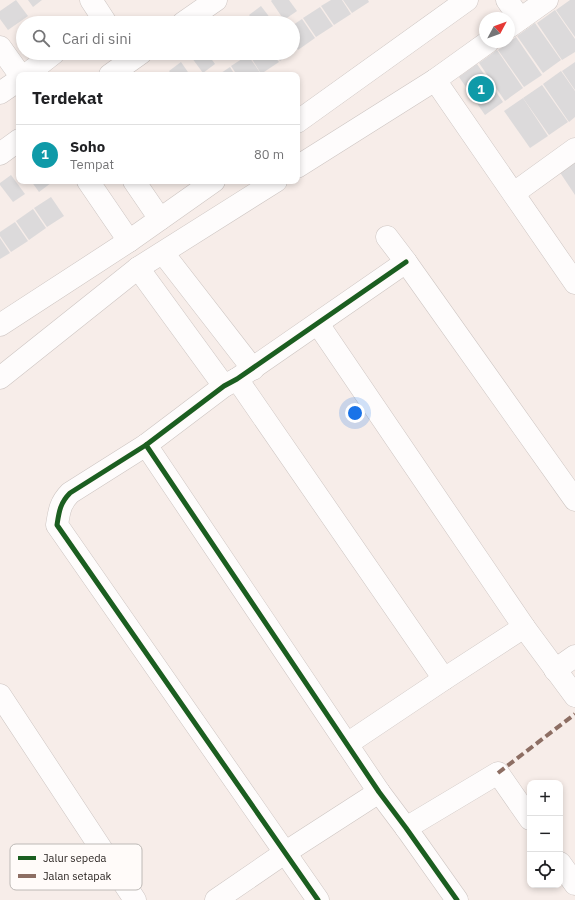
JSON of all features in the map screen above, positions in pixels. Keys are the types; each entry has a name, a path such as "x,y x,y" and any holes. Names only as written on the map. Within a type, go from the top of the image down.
{"street":[{"path":"194,16 216,0"},
{"path":"300,120 467,0"},
{"path":"507,0 511,12"},
{"path":"515,23 547,0"},
{"path":"0,47 18,72"},
{"path":"300,166 435,80 480,48"},
{"path":"30,72 45,60"},
{"path":"113,72 127,60"},
{"path":"435,80 575,282"},
{"path":"0,93 16,82"},
{"path":"0,154 16,142"},
{"path":"514,192 575,150"},
{"path":"90,184 129,241"},
{"path":"136,184 160,219"},
{"path":"0,325 129,241 210,184"},
{"path":"0,378 138,268 271,184"},
{"path":"387,237 575,500"},
{"path":"163,253 238,378 444,679"},
{"path":"318,900 57,525 63,499 70,493 146,445 238,378 406,262"},
{"path":"138,268 238,378"},
{"path":"318,324 524,628 575,696"},
{"path":"146,445 379,792 457,900"},
{"path":"347,744 524,628"},
{"path":"555,670 575,656"},
{"path":"0,695 98,844"},
{"path":"406,828 498,773 527,816"},
{"path":"216,900 286,852 379,792"},
{"path":"563,867 575,884"},
{"path":"128,890 135,900"}],"building":[{"path":"16,0 28,16 16,16 16,24 8,30 0,19 0,11"},
{"path":"28,0 42,0 33,7"},
{"path":"289,0 297,11 290,16 281,16 271,1"},
{"path":"331,0 342,0 351,14 334,25 321,6"},
{"path":"343,0 368,0 369,2 352,13"},
{"path":"570,0 575,0 575,37 556,10"},
{"path":"261,6 269,16 250,16 249,15"},
{"path":"320,7 333,26 316,37 303,18"},
{"path":"555,10 575,39 575,52 562,60 537,23"},
{"path":"302,19 315,38 300,49 300,20"},
{"path":"535,23 561,60 543,73 517,36"},
{"path":"516,37 542,75 524,87 498,50 501,48 515,48"},
{"path":"497,50 523,88 505,101 479,63"},
{"path":"193,60 212,60 215,64 202,72"},
{"path":"240,60 251,60 260,72 235,72 231,66"},
{"path":"253,60 277,60 279,62 264,72 260,72"},
{"path":"181,62 188,72 170,72 169,71"},
{"path":"575,62 575,90 562,71"},
{"path":"477,64 503,102 485,115 459,77"},
{"path":"230,67 233,72 222,72"},
{"path":"561,71 575,91 575,117 569,122 543,84"},
{"path":"542,85 568,122 549,135 523,98"},
{"path":"523,98 548,136 530,148 504,111"},
{"path":"575,157 575,195 557,168"},
{"path":"11,175 16,184 18,184 25,194 13,202 0,183"},
{"path":"33,184 50,184 39,192"},
{"path":"51,197 64,216 47,227 34,208"},
{"path":"33,209 46,228 29,240 16,221"},
{"path":"15,222 28,241 11,252 0,236 0,232"},
{"path":"0,238 10,253 0,259"}],"marked path":[{"path":"498,773 575,714"}],"cycle path":[{"path":"318,900 57,525 62,504 70,493 146,445 224,386 237,379 406,262"},
{"path":"146,445 379,792 457,900"}],"place":[{"name":"Soho","path":"481,89"}]}
